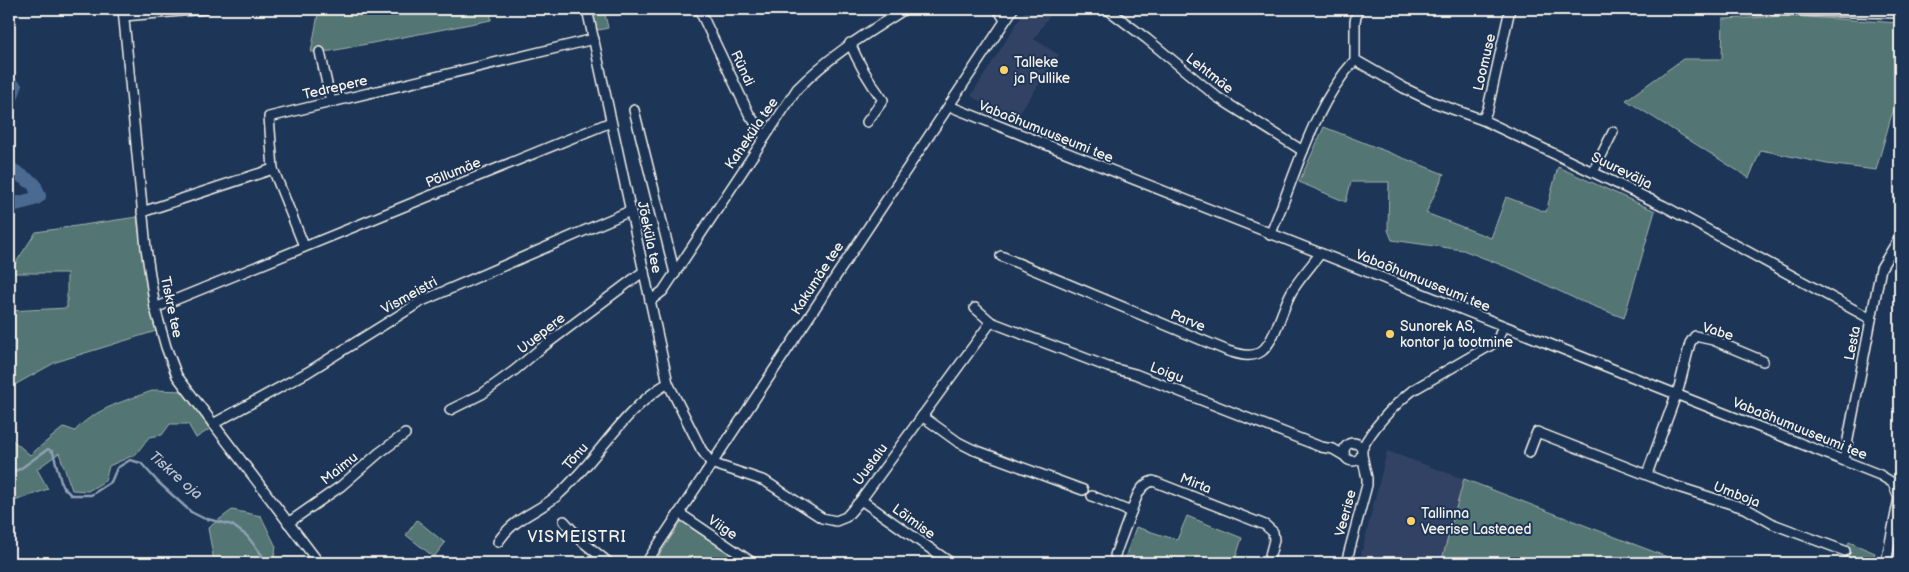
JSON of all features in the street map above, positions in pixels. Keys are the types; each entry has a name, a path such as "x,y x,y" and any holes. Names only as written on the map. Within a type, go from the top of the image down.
{"street":[{"path":"124,13 206,9"},
{"name":"Jõeküla tee","path":"587,9 668,383 701,448 711,463"},
{"name":"Ründi","path":"699,9 749,114 765,137"},
{"name":"Kaheküla tee","path":"650,301 663,291 675,274 797,89 814,71 850,44 905,9"},
{"path":"998,9 1005,20"},
{"name":"Kakumäe tee","path":"646,563 911,160 1013,9"},
{"name":"Lehtmäe","path":"1107,9 1218,97 1302,150"},
{"path":"1270,235 1302,150 1341,76 1355,60 1355,21 1358,9"},
{"name":"Loomuse","path":"1483,120 1488,108 1510,9"},
{"path":"1706,9 1900,13"},
{"name":"Tiskre tee","path":"124,13 142,212 155,308 166,347 177,376 320,563"},
{"name":"Tedrepere","path":"273,169 269,116 594,39"},
{"path":"850,44 862,70 883,100 867,122"},
{"path":"320,52 331,102"},
{"name":"Suurevälja","path":"1355,60 1425,98 1483,120 1664,206 1871,319"},
{"name":"Vabaõhumuuseumi tee","path":"949,106 1270,235 1844,460 1887,479 1896,486 1899,502 1886,563"},
{"path":"634,110 675,274"},
{"name":"Põllumäe","path":"155,308 611,122"},
{"path":"1593,172 1613,132"},
{"path":"142,212 273,169 304,246"},
{"name":"Vismeistri","path":"212,424 308,372 422,301 630,211"},
{"name":"Lesta","path":"1844,460 1881,268 1900,237"},
{"name":"Parve","path":"1001,256 1228,351 1242,355 1252,355 1262,351 1269,341 1291,292 1320,254"},
{"name":"Uuepere","path":"450,410 482,394 644,271"},
{"path":"975,308 991,322"},
{"name":"Uustalu","path":"711,463 765,481 822,518 836,521 846,517 861,500 991,322"},
{"name":"Loigu","path":"991,322 1108,367 1135,374 1321,447 1332,449 1348,448 1368,437 1405,396 1491,345 1498,339 1503,326"},
{"name":"Vabe","path":"1676,394 1690,343 1695,336 1712,340 1763,361"},
{"name":"Tõnu","path":"498,542 516,521 557,496 619,427 655,391 668,383"},
{"path":"1647,474 1676,394"},
{"path":"922,416 958,442 972,449 1083,490"},
{"name":"Umboja","path":"1528,453 1537,432 1675,486 1740,506 1773,524 1845,551"},
{"name":"Maimu","path":"288,523 341,486 379,453 405,434"},
{"name":"Loigu","path":"1362,452 1368,437"},
{"path":"1353,461 1359,460 1362,452 1359,444 1348,448 1348,460 1353,461 1366,470"},
{"name":"Veerise","path":"1346,563 1367,485 1362,452"},
{"name":"Mirta","path":"1115,555 1141,487 1153,481 1265,525 1273,532 1274,540 1268,563"},
{"path":"1092,496 1131,512"},
{"name":"Lõimise","path":"861,500 935,554 951,563"},
{"name":"Viige","path":"679,513 753,563"},
{"path":"564,521 583,542 609,563"}],"shaded area":[{"path":"1026,9 1054,9 1034,39 1059,55 1015,122 971,96"},
{"name":"Tallinna Veerise Lasteaed","path":"1387,451 1464,479 1441,563 1359,563"}],"green space":[{"path":"319,9 491,9 491,20 331,51 311,52"},
{"path":"591,9 604,9 608,28 599,30 595,28"},
{"path":"1790,16 1900,23 1900,96 1891,117 1876,170 1827,164 1761,150 1749,178 1626,100 1683,59 1722,59 1723,19"},
{"path":"1324,127 1444,174 1426,213 1491,238 1506,197 1546,212 1558,167 1655,211 1624,318 1578,300 1517,271 1463,250 1392,240 1388,230 1389,182 1351,182 1346,202 1299,182"},
{"path":"137,217 147,291 156,331 56,362 9,388 9,311 67,308 67,273 9,273 36,232"},
{"path":"155,390 183,391 210,429 196,438 188,424 170,424 162,435 149,437 136,454 109,466 105,481 88,491 72,490 59,453 37,469 48,489 9,503 9,437 30,455 64,427 75,431 83,423 102,411 123,401"},
{"path":"1464,479 1683,563 1441,563"},
{"path":"232,510 261,516 276,547 273,563 221,563 214,561 208,528"},
{"path":"1187,516 1242,538 1234,563 1123,563 1136,527 1177,540"},
{"path":"683,519 749,563 654,563"},
{"path":"417,520 445,543 434,557 406,535"},
{"path":"1849,542 1875,553 1873,563 1857,563 1843,557"}],"waterway":[{"name":"Tiskre oja","path":"9,83 15,87 9,100"},
{"name":"Tiskre oja","path":"9,168 34,184 39,196 9,207"},
{"name":"Tiskre oja","path":"9,473 20,469 48,449 53,452 62,486 71,495 91,495 111,482 117,468 130,460 141,463 158,482 191,512 203,518 232,525 247,536 262,555 263,563"}],"place":[{"name":"Talleke ja Pullike","path":"1004,70"},
{"name":"Sunorek AS, kontor ja tootmine","path":"1390,334"},
{"name":"Tallinna Veerise Lasteaed","path":"1411,521"}],"district":[{"name":"VISMEISTRI","path":"577,536"}]}
